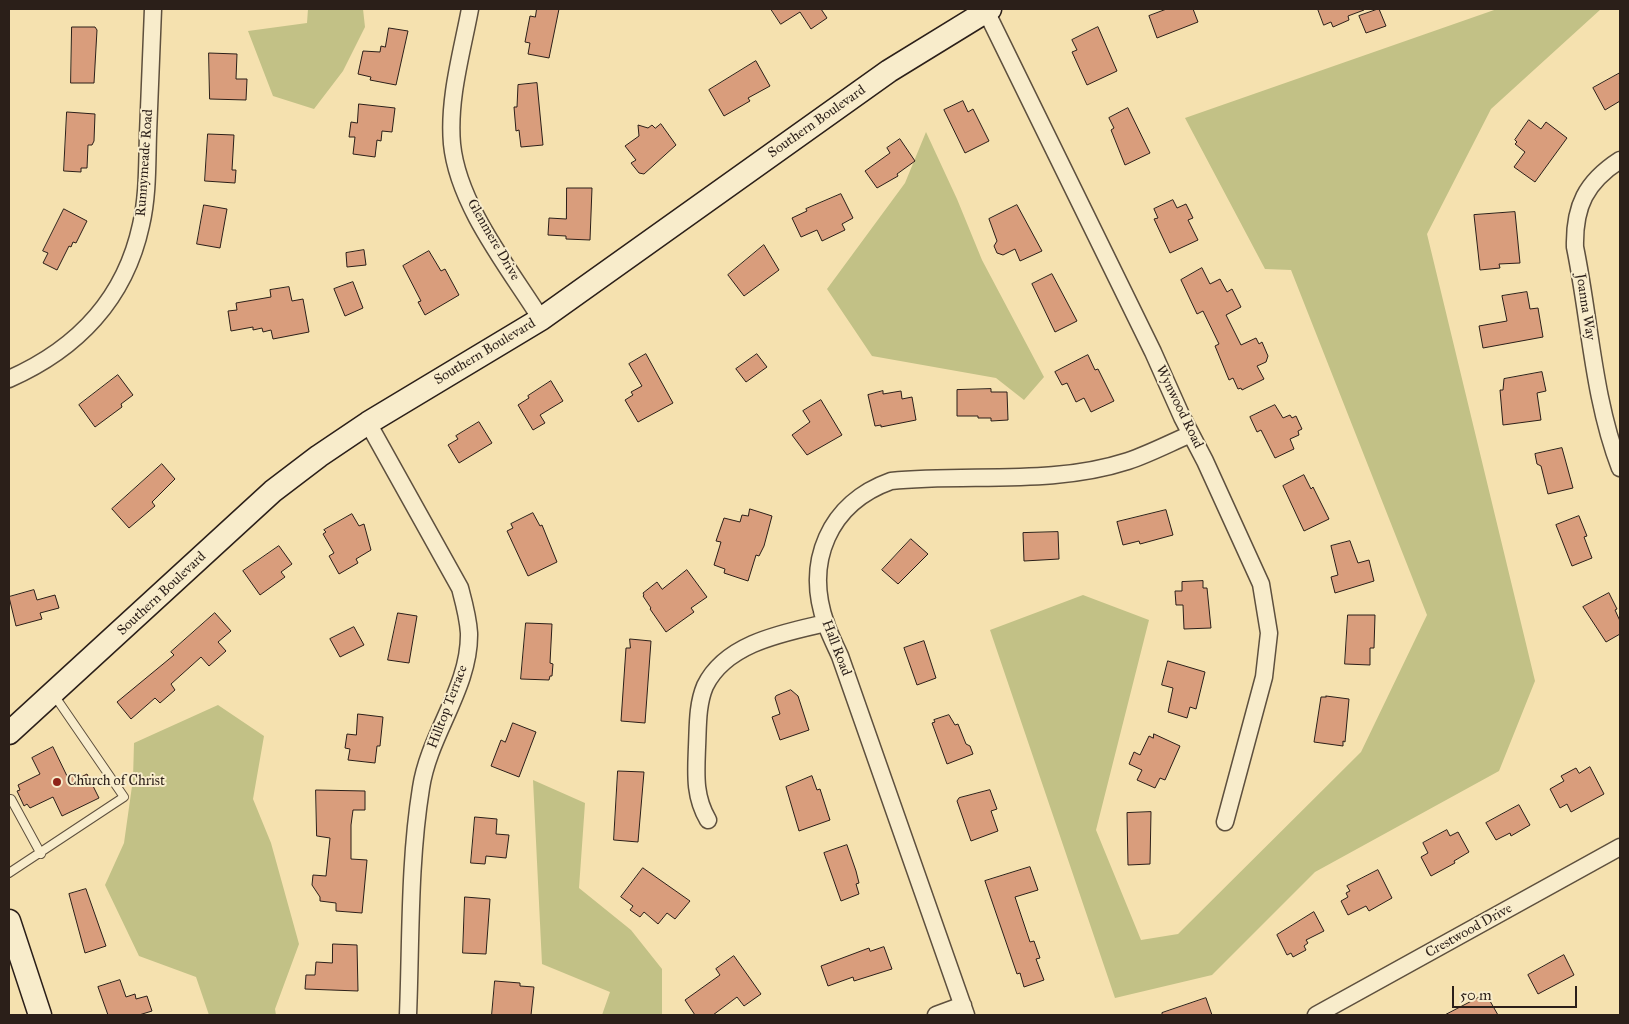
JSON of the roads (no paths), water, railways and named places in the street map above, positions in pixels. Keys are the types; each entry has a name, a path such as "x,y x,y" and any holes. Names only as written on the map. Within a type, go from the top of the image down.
{"main road":[{"name":"Southern Boulevard","path":"9,733 273,491 319,456 368,423 541,319 889,71 988,10"},
{"path":"9,922 40,1015"}],"street":[{"name":"Runnymeade Road","path":"9,379 30,370 61,351 90,326 108,301 135,251 146,197 153,9"},
{"name":"Glenmere Drive","path":"470,9 455,91 452,126 452,145 457,167 478,219 541,319"},
{"name":"Wynwood Road","path":"988,10 1253,563 1261,584 1269,633 1264,677 1225,822"},
{"name":"Joanna Way","path":"1620,160 1594,180 1585,192 1574,233 1596,375 1609,436 1620,468"},
{"name":"Hilltop Terrace","path":"368,423 460,588 466,610 469,634 465,666 431,749 421,787 413,883 408,1015"},
{"name":"Hall Road","path":"965,1010 840,656 826,623 820,591 819,565 827,534 845,509 875,487 891,481 912,479 956,480 1072,473 1127,462 1191,434"},
{"path":"708,820 697,796 696,774 699,709 708,681 726,658 751,645 826,623"},
{"name":"Crestwood Drive","path":"1316,1015 1620,847"},
{"path":"936,1015 965,1010"}],"lane":[{"path":"9,874 124,797 53,694"},
{"path":"9,799 41,854"}],"place":[{"name":"Church of Christ","path":"57,782"}]}
